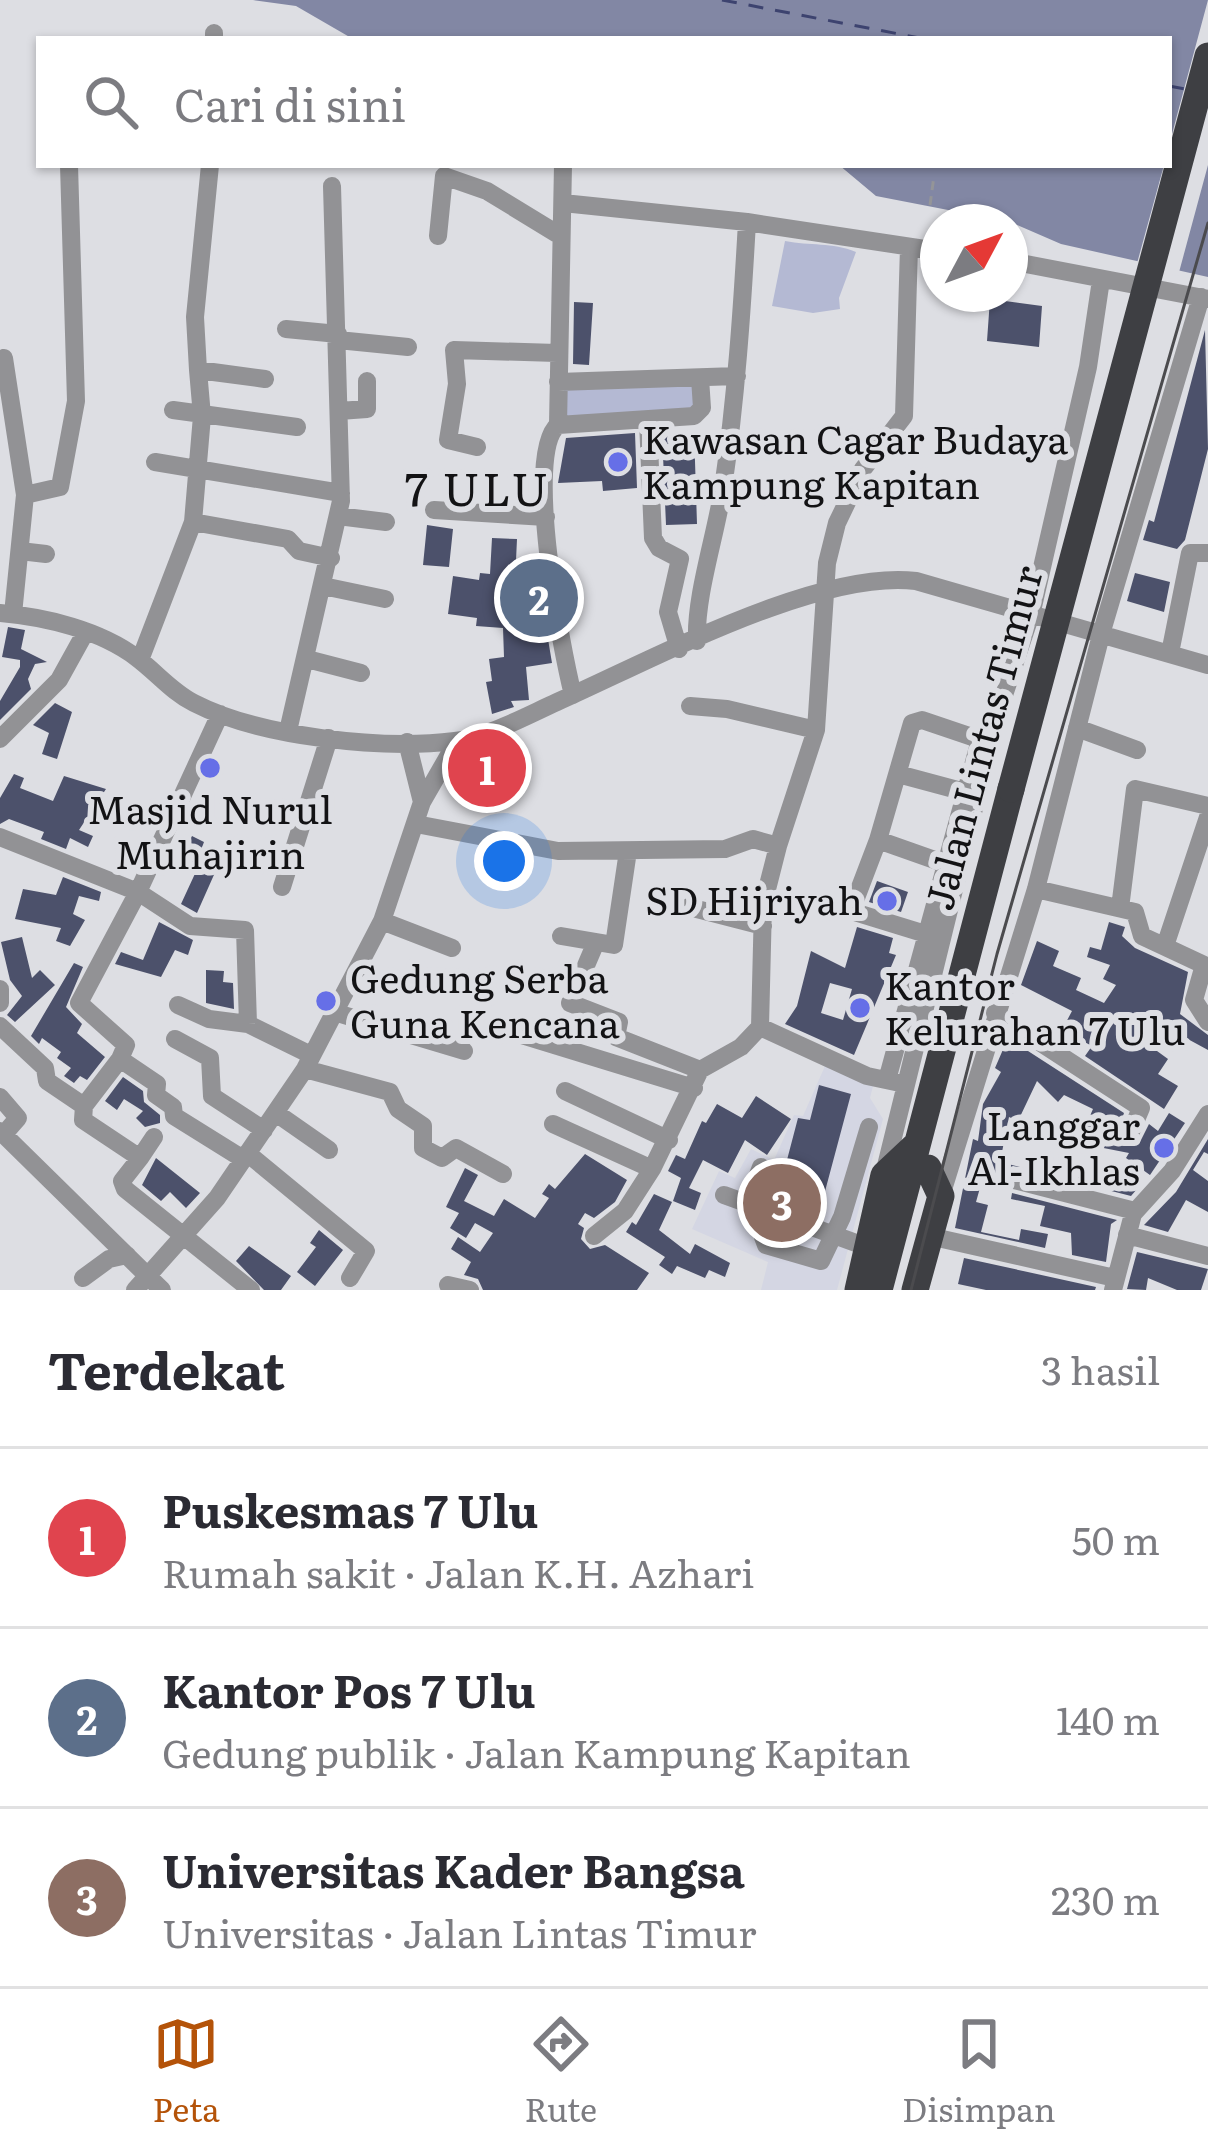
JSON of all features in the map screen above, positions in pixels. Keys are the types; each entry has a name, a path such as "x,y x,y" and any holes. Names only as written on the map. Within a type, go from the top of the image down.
{"highway":[{"name":"Jalan Lintas Timur","path":"877,1288 923,1156 1208,56"},
{"name":"Jalan Lintas Timur","path":"1017,791 1208,110"},
{"path":"877,1288 867,1247 884,1175 923,1156 941,1196 915,1290"}],"street":[{"path":"25,495 60,487 76,418 69,168"},
{"path":"130,653 193,522 202,416 195,316 210,168"},
{"path":"563,168 558,425 548,439 546,517 558,635 574,695"},
{"path":"438,236 444,176 488,191 559,235"},
{"path":"288,730 331,558 341,493 332,185"},
{"path":"563,202 747,222 920,249"},
{"path":"688,645 712,563 737,376 747,222"},
{"path":"768,1032 763,926 767,880 816,730 827,560 844,503 904,416 909,247"},
{"path":"941,1196 1036,889 1102,631 1204,298 1028,265"},
{"path":"887,1080 964,792 996,719 1032,610 1088,367 1101,280"},
{"path":"286,328 408,346"},
{"path":"477,447 448,440 458,384 454,350 557,356"},
{"path":"4,358 5,410 25,495 7,614 86,633 130,653 187,700 220,714 329,737 458,741 826,589 891,578 1032,610 1208,664"},
{"path":"198,370 265,379"},
{"path":"558,382 737,376"},
{"path":"558,425 699,414 700,378"},
{"path":"339,411 367,409 367,381"},
{"path":"173,410 297,427"},
{"path":"648,421 653,538 659,548 680,559 668,612 688,645"},
{"path":"155,462 341,493"},
{"path":"434,510 546,517"},
{"path":"338,516 386,522"},
{"path":"193,522 288,539 299,551 331,558"},
{"path":"20,551 46,554"},
{"path":"1170,652 1190,553 1208,553"},
{"path":"323,586 385,599"},
{"path":"0,739 59,680 86,633"},
{"path":"307,659 361,673"},
{"path":"690,706 727,709 816,730"},
{"path":"140,1158 82,1120 84,1106 126,1045 79,1001 138,892 220,714"},
{"path":"929,935 851,910 916,720 987,742"},
{"path":"1078,728 1137,750"},
{"path":"282,887 329,737"},
{"path":"0,1097 18,1118 2,1133 127,1255 149,1285 270,1122 337,1013 382,921 422,802 458,741"},
{"path":"407,742 422,802"},
{"path":"884,1175 987,742"},
{"path":"898,774 964,792"},
{"path":"1120,908 1135,789 1208,806"},
{"path":"1165,946 1208,818"},
{"path":"416,824 517,846 725,849 753,839 778,846"},
{"path":"0,837 138,892 190,926 245,930 248,1024"},
{"path":"878,840 946,864"},
{"path":"561,936 614,945 628,851"},
{"path":"1036,889 1136,913 1141,935 1204,966 1194,1000 1208,1022"},
{"path":"689,907 763,926"},
{"path":"382,921 452,948"},
{"path":"596,942 570,1003 619,1022 616,1036 697,1079"},
{"path":"0,989 0,1003"},
{"path":"178,1005 216,1021 248,1024 308,1062 390,1092 398,1109 423,1126 422,1148 442,1158 456,1148 503,1174"},
{"path":"337,1013 464,1051"},
{"path":"995,1013 1141,1108 1130,1134"},
{"path":"0,1026 44,1066 47,1081 84,1106"},
{"path":"768,1032 908,1085"},
{"path":"594,1236 625,1211 669,1140 697,1079 768,1032"},
{"path":"518,1034 697,1079"},
{"path":"175,1039 208,1056 212,1096 329,1150"},
{"path":"120,1060 157,1084 156,1095 174,1108 174,1116 245,1156 365,1250 350,1278"},
{"path":"565,1091 669,1140"},
{"path":"929,1236 1114,1284 1135,1210 1172,1171 1208,1114"},
{"path":"553,1124 652,1169"},
{"path":"773,1213 763,1237 766,1245 817,1263 824,1257 842,1217 869,1127"},
{"path":"154,1137 123,1187 251,1290"},
{"path":"747,1204 760,1167"},
{"path":"1010,1179 1135,1210"},
{"path":"724,1195 867,1247"},
{"path":"1126,1235 1208,1256"},
{"path":"83,1278 109,1258 127,1255"},
{"path":"448,1285 470,1290"}],"path":[{"path":"930,204 934,176"}],"shaded area":[{"path":"253,0 1208,0 1208,277 1061,244 1028,230 1028,204 920,205 876,196 843,168 1172,168 1172,36 348,36 296,6"},
{"path":"785,241 856,252 839,298 840,309 813,313 772,306"},
{"path":"694,384 695,410 567,421 564,390"},
{"path":"825,1066 873,1086 870,1098 883,1119 837,1290 761,1290 768,1262 692,1229 719,1171 735,1178 751,1149 774,1160 794,1115 803,1116"}],"pier":[{"path":"1208,0 1208,165 1178,276 1136,267 1163,168 1172,168 1172,134"}],"building":[{"path":"574,302 593,303 589,365 573,364"},
{"path":"1028,304 1042,306 1039,347 987,341 989,312 1028,312"},
{"path":"1205,330 1208,449 1185,540 1177,549 1143,540 1149,520 1154,522"},
{"path":"694,430 697,524 666,525 662,432"},
{"path":"635,433 637,488 603,491 602,481 558,483 566,438"},
{"path":"427,525 453,529 449,567 423,565"},
{"path":"492,538 517,539 515,582 538,579 552,663 526,667 529,700 511,701 514,707 492,714 486,682 492,681 489,659 504,657 503,628 476,626 477,618 448,614 453,576 479,580 480,573 490,574"},
{"path":"1135,573 1170,582 1164,612 1127,601"},
{"path":"8,627 25,630 21,649 47,662 35,664 28,679 31,689 0,720 0,701 20,667 20,660 2,657"},
{"path":"55,703 72,712 57,759 42,754 49,733 33,725"},
{"path":"500,756 505,784 482,787 470,761"},
{"path":"14,774 24,778 20,788 53,801 64,776 106,789 79,830 93,836 88,847 70,838 66,849 41,839 44,832 9,819 0,824 0,798"},
{"path":"192,836 204,842 201,850 221,859 197,913 181,904 199,865 182,857"},
{"path":"63,877 101,892 99,901 79,896 73,914 85,920 70,946 56,941 61,928 15,919 23,889 56,895"},
{"name":"SD Hijriyah","path":"877,881 908,892 901,912 869,902"},
{"path":"159,922 193,940 188,955 175,950 161,977 115,964 121,952 143,960"},
{"path":"1109,922 1125,927 1122,936 1135,948 1188,972 1180,1014 1208,1035 1208,1050 1173,1031 1157,1051 1168,1059 1158,1074 1178,1086 1164,1109 1085,1056 1092,1046 1062,1030 1072,1011 1021,985 1037,941 1059,951 1053,966 1081,978 1076,990 1104,1003 1116,985 1103,979 1110,965 1087,957 1090,947 1101,950"},
{"path":"857,927 893,938 889,953 896,955 854,1055 785,1024 797,1006 811,951 845,968","holes":["830,983 852,989 843,1020 821,1013"]},
{"path":"22,937 32,978 40,970 55,985 15,1022 7,1015 22,996 10,980 1,942"},
{"path":"74,963 83,967 66,1007 82,1024 77,1033 105,1057 87,1080 80,1076 74,1083 64,1076 71,1068 57,1058 61,1052 31,1036"},
{"path":"206,970 224,971 223,982 233,983 234,1009 206,1003"},
{"path":"1008,1038 1124,1113 1117,1134 1124,1146 1139,1144 1149,1124 1158,1131 1169,1113 1185,1123 1150,1175 1126,1158 1129,1153 1078,1143 1093,1109 1064,1095 1058,1102 1037,1081 1018,1121 1009,1117 1000,1162 1063,1178 1067,1163 1143,1182 1131,1196 1013,1166 998,1174 985,1170 976,1202 988,1205 981,1232 1019,1240 1021,1229 1048,1234 1045,1248 955,1228 973,1139 978,1141 983,1104 1001,1072 995,1068"},
{"path":"123,1077 143,1091 144,1102 160,1115 160,1123 145,1127 136,1118 143,1111 124,1099 117,1110 105,1101"},
{"path":"819,1085 851,1094 820,1210 777,1198 798,1118 810,1120"},
{"path":"756,1096 791,1119 767,1155 745,1140 728,1173 703,1160 689,1188 701,1193 695,1210 673,1201 681,1178 668,1171 676,1155 685,1159 702,1121 706,1123 717,1104 742,1118"},
{"path":"1208,1139 1208,1154 1204,1152 1193,1170 1208,1181 1208,1212 1186,1200 1168,1232 1144,1225 1176,1192"},
{"path":"585,1154 627,1180 615,1202 594,1218 585,1213 578,1224 584,1228 581,1239 590,1249 605,1245 649,1273 637,1290 483,1290 478,1279 464,1275 471,1262 451,1249 458,1237 480,1252 493,1233 475,1223 466,1238 450,1228 459,1213 446,1207 465,1168 478,1175 464,1201 494,1216 504,1199 535,1218 549,1198 542,1194 549,1184 555,1189"},
{"path":"156,1158 200,1193 186,1208 170,1192 161,1201 142,1185"},
{"path":"1012,1193 1117,1220 1111,1224 1106,1262 1072,1255 1071,1233 1040,1226 1045,1206 1011,1199"},
{"path":"654,1194 672,1202 659,1230 690,1254 695,1244 730,1263 725,1277 709,1270 705,1278 677,1266 672,1274 659,1265 665,1257 626,1232 632,1222 636,1225"},
{"path":"319,1230 343,1250 315,1286 297,1272 316,1247 310,1243"},
{"path":"249,1246 291,1276 281,1290 264,1290 236,1261"},
{"path":"1137,1252 1208,1269 1201,1290 1177,1290 1148,1278 1146,1290 1127,1289"},
{"path":"964,1258 1096,1287 986,1290 958,1284"}],"ferry route":[{"path":"722,0 909,36"},
{"path":"1172,87 1185,89"}],"tram line":[{"path":"911,1290 997,954 1208,223"}],"place":[{"name":"Kawasan Cagar Budaya Kampung Kapitan","path":"618,462"},
{"name":"Kantor Pos 7 Ulu","path":"539,598"},
{"name":"Masjid Nurul Muhajirin","path":"210,768"},
{"name":"Puskesmas 7 Ulu","path":"487,768"},
{"name":"SD Hijriyah","path":"887,901"},
{"name":"Gedung Serba Guna Kencana","path":"326,1001"},
{"name":"Kantor Kelurahan 7 Ulu","path":"860,1008"},
{"name":"Langgar Al-Ikhlas","path":"1164,1148"},
{"name":"Universitas Kader Bangsa","path":"782,1203"}],"district":[{"name":"7 ULU","path":"478,490"}]}
